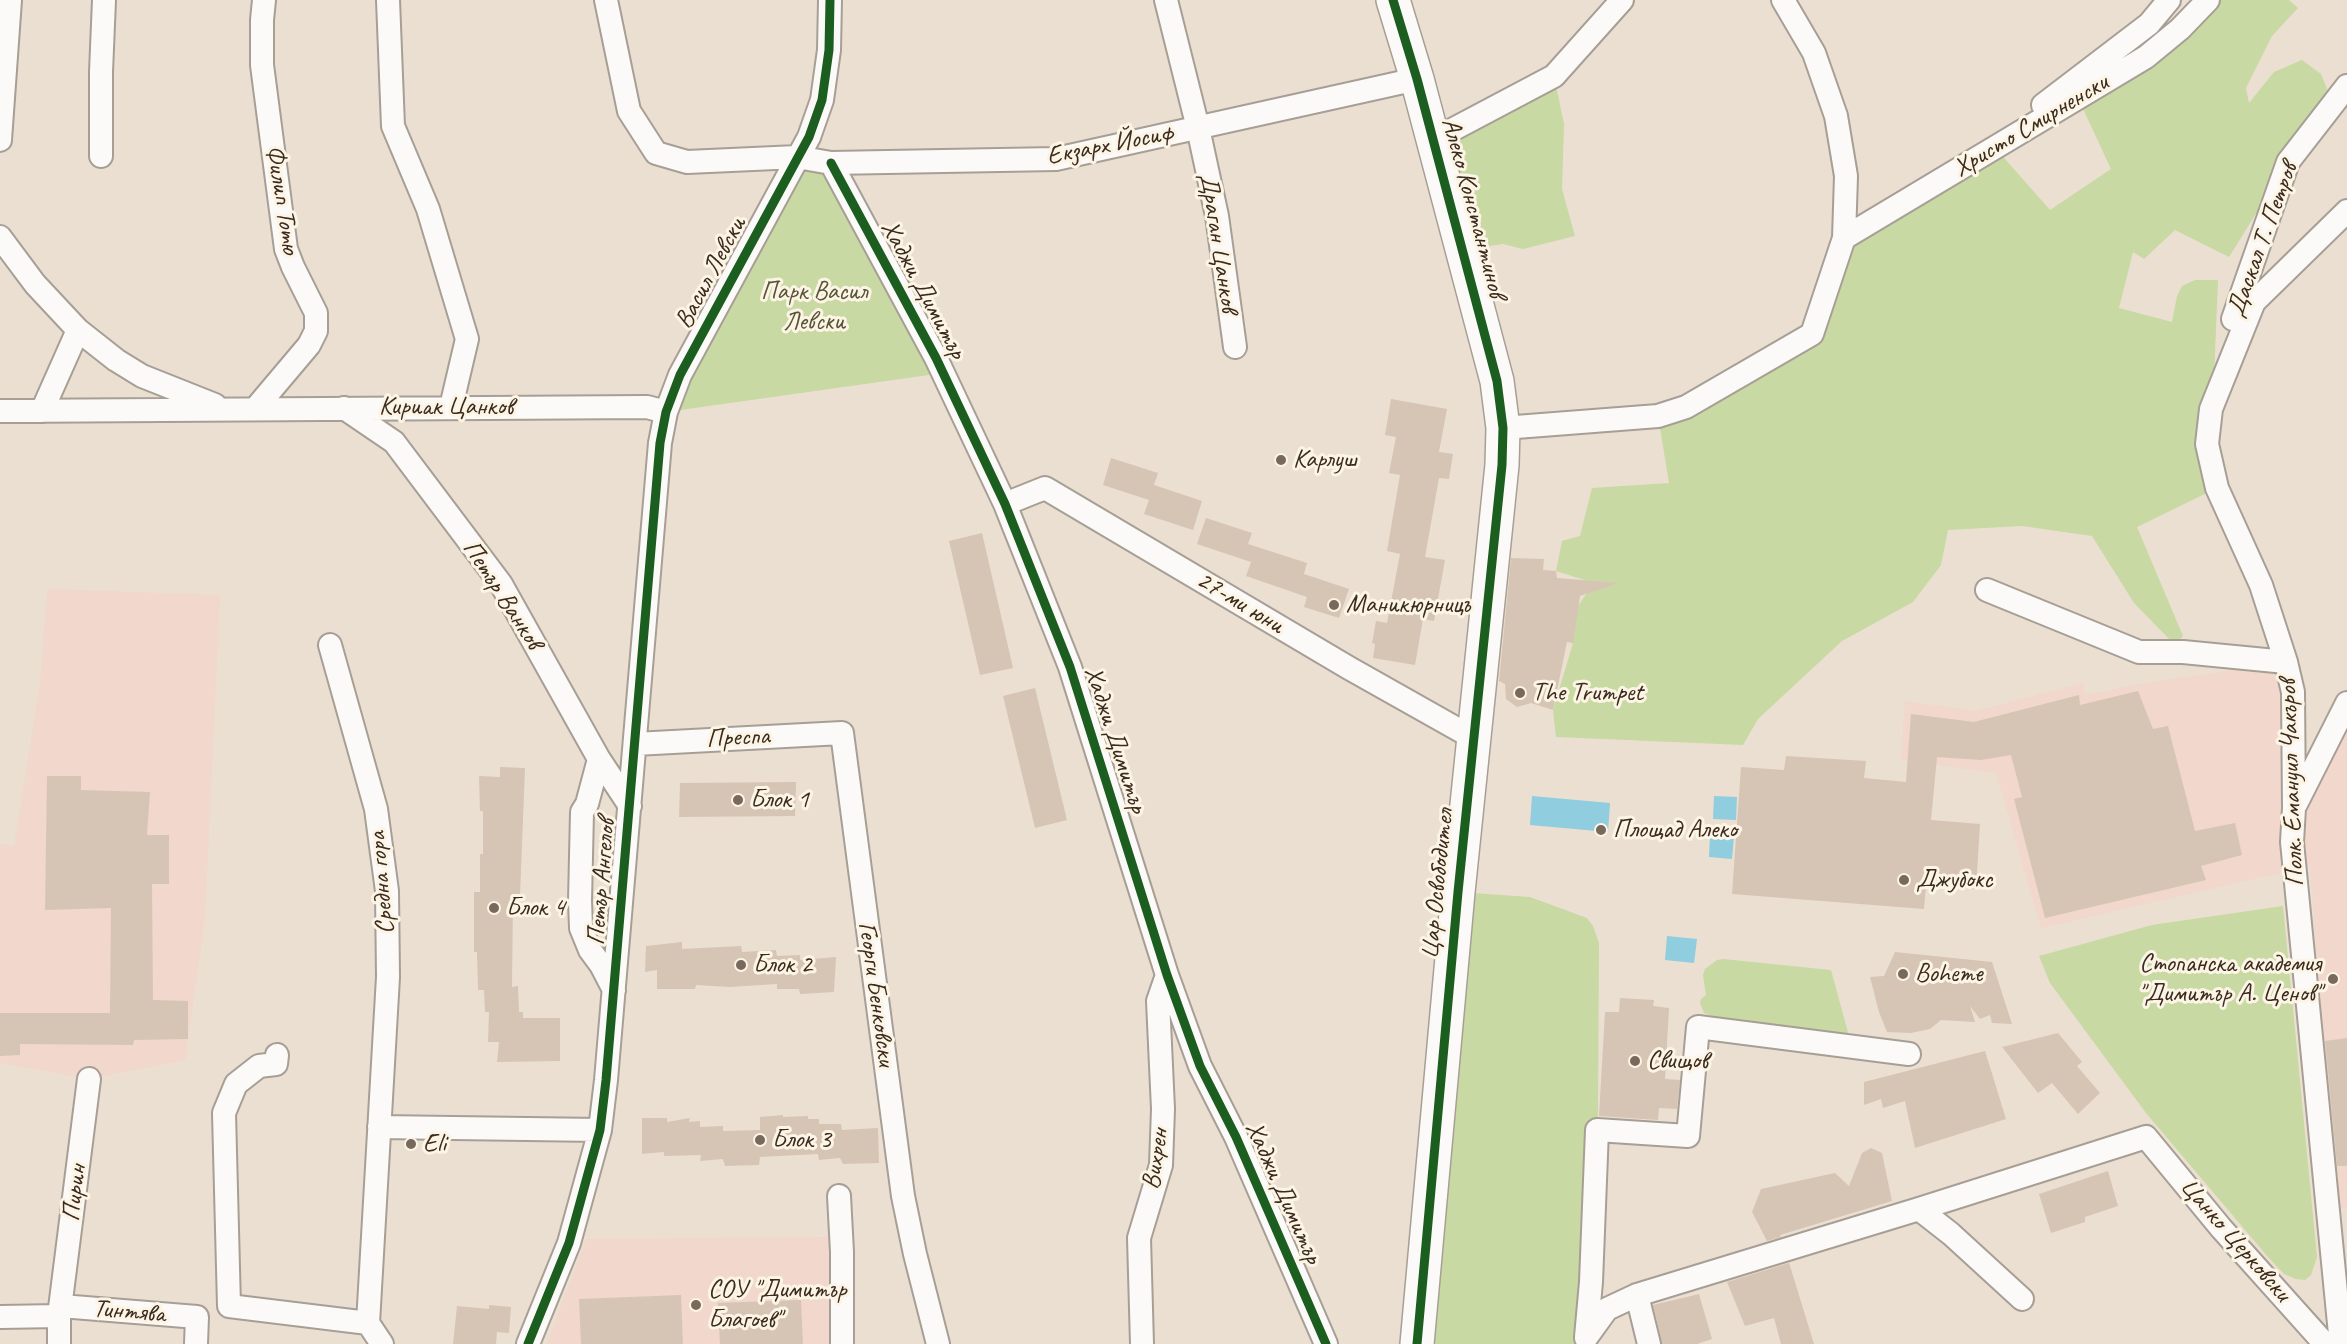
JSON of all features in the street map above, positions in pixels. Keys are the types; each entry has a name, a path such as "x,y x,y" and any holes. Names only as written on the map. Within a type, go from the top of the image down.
{"street":[{"path":"0,140 10,0"},
{"path":"101,156 100,72 104,0"},
{"name":"Филип Тотю","path":"255,409 309,345 316,331 316,313 292,267 286,249 262,64 264,0"},
{"path":"388,0 393,126 428,209 467,339 451,407"},
{"name":"Васил Левски","path":"666,412 680,375 809,137 822,100 829,50 830,0"},
{"name":"Драган Цанков","path":"1166,0 1198,128 1216,216 1235,347"},
{"name":"Алеко Константинов","path":"1393,0 1417,79 1497,381 1503,428"},
{"path":"1433,141 1554,76 1622,0"},
{"path":"1503,428 1658,416 1686,407 1812,334 1844,238 1846,176 1836,116 1814,53 1783,0"},
{"path":"2037,123 2041,106 2149,24 2169,0"},
{"name":"Христо Смирненски","path":"1844,238 2146,57 2180,29 2208,0"},
{"path":"608,8 629,111 656,153 687,162 797,157"},
{"name":"Екзарх Йосиф","path":"797,157 831,163 1056,159 1417,79"},
{"name":"Даскал Т. Петров","path":"2211,409 2214,377 2288,162 2347,86"},
{"name":"Хаджи Димитър","path":"831,163 936,358 1005,504 1070,667 1167,975 1200,1066 1236,1137 1326,1344"},
{"name":"Полк. Емануил Чакъров","path":"2342,1344 2292,842 2293,692 2286,662 2261,585 2217,488 2207,444 2211,409 2254,302 2347,211"},
{"name":"Кириак Цанков","path":"0,237 35,284 78,330 116,360 142,376 225,409"},
{"path":"42,411 78,330"},
{"name":"Кириак Цанков","path":"0,411 647,406 666,412"},
{"name":"Петър Ванков","path":"344,408 394,442 501,584 599,759 630,806"},
{"name":"Петър Ангелов","path":"528,1344 569,1243 600,1130 660,443 666,412"},
{"name":"Цар Освободител","path":"1417,1344 1458,892 1501,477 1503,428"},
{"name":"27-ми юни","path":"1005,504 1045,488 1349,668 1475,739"},
{"path":"1987,590 2139,652 2183,652 2286,662"},
{"name":"Средна гора","path":"330,645 376,809 387,891 388,977 368,1323"},
{"path":"2294,808 2347,703"},
{"name":"Преспа","path":"635,744 842,733"},
{"name":"Георги Бенковски","path":"842,733 903,1196 938,1344"},
{"path":"599,759 582,812 581,928 590,950 602,964 614,990"},
{"name":"Вихрен","path":"1142,1344 1139,1239 1161,1165 1163,1109 1158,1001 1167,975"},
{"path":"1586,1341 1591,1282 1597,1131 1688,1136 1698,1027 1908,1054"},
{"path":"277,1055 276,1064 259,1066 236,1084 224,1113 229,1306 368,1323 382,1344"},
{"name":"Пирин","path":"59,1344 60,1311 89,1079"},
{"path":"379,1127 600,1130"},
{"name":"Цанко Церковски","path":"1918,1209 2146,1137 2221,1228 2325,1344"},
{"path":"839,1196 842,1252 842,1344"},
{"path":"1586,1341 1607,1309 1637,1295 1918,1209 1951,1234 2022,1299"},
{"path":"1637,1295 1649,1344"},
{"name":"Тинтява","path":"0,1317 60,1311 196,1317 196,1344"}],"shaded area":[{"path":"47,589 220,595 205,919 185,1060 89,1079 0,1063 0,844 14,846 40,684"},
{"name":"Стопанска академия \"Димитър А. Ценов\"","path":"2286,662 2284,804 2309,807 2347,729 2347,1207 2339,1209 2322,1030 2310,866 2041,928 1996,773 1901,760 1905,701 1976,711 2083,683 2085,695 2140,684"},
{"name":"СОУ \"Димитър Благоев\"","path":"831,1237 831,1344 547,1344 586,1239"}],"green space":[{"path":"2208,0 2289,0 2298,8 2272,36 2246,88 2249,103 2274,72 2302,60 2321,74 2333,104 2288,162 2229,257 2175,230 2144,259 2133,252 2119,308 2172,322 2177,296 2182,286 2195,280 2218,280 2214,377 2217,488 2137,527 2183,636 2175,645 2134,603 2092,536 2022,526 1948,530 1941,565 1913,602 1842,641 1758,719 1743,745 1556,737 1553,710 1573,643 1572,615 1586,594 1588,581 1556,571 1562,541 1580,536 1592,488 1669,483 1658,416 1811,335 1844,238 1998,151 2050,210 2111,169 2079,100"},
{"path":"1554,76 1564,124 1562,189 1575,236 1523,249 1503,244 1462,250 1433,140"},
{"name":"Парк Васил Левски","path":"797,157 831,163 943,373 666,412"},
{"path":"1458,892 1530,897 1587,918 1593,926 1599,943 1598,1114 1576,1344 1427,1344"},
{"path":"2283,906 2317,1257 2311,1275 2305,1280 2284,1274 2146,1113 2050,983 2039,956 2152,925"},
{"path":"1717,960 1831,970 1849,1036 1714,1017 1704,1013 1700,1003 1706,995 1703,975 1705,969"}],"water":[{"path":"1532,796 1610,803 1608,832 1530,825"},
{"path":"1714,796 1737,797 1736,820 1713,819"},
{"path":"1710,835 1734,836 1732,859 1709,857"},
{"path":"1667,936 1697,939 1694,963 1665,960"}],"building":[{"path":"1391,399 1447,409 1439,452 1453,454 1449,479 1439,478 1425,557 1445,560 1434,621 1423,619 1415,665 1373,658 1375,644 1372,643 1376,621 1387,623 1400,554 1387,551 1400,475 1389,473 1396,437 1385,435"},
{"path":"1111,458 1158,473 1154,485 1202,501 1193,530 1144,514 1149,500 1103,485"},
{"path":"1206,518 1252,533 1248,544 1307,563 1304,574 1349,589 1339,618 1304,607 1307,597 1246,576 1251,562 1197,544"},
{"path":"982,533 1013,668 980,675 949,541"},
{"path":"1511,558 1544,559 1543,570 1556,571 1557,578 1618,583 1580,596 1573,643 1567,642 1553,710 1531,703 1517,707 1506,699 1505,684 1499,681"},
{"path":"1035,688 1067,820 1035,828 1003,696"},
{"path":"2138,691 2153,729 2168,726 2195,831 2235,823 2242,855 2201,866 2206,880 2045,918 2014,799 2022,797 2011,755 1981,760 1937,757 1931,820 1980,824 1976,889 1926,886 1924,909 1732,894 1741,767 1784,770 1786,756 1866,761 1864,778 1906,782 1911,714 1974,722 2079,695 2080,705"},
{"name":"Блок 4","path":"500,767 525,768 520,896 513,896 512,987 518,986 519,1012 523,1012 523,1018 560,1018 560,1061 497,1062 499,1042 488,1042 489,1012 485,1012 484,990 478,990 477,952 474,952 474,892 480,892 480,854 483,854 483,811 480,811 479,776 500,777"},
{"path":"47,776 81,776 81,790 150,792 147,835 169,835 169,884 152,884 153,1000 188,1001 188,1039 134,1040 133,1045 20,1044 20,1055 0,1056 0,1013 110,1013 111,908 45,910"},
{"name":"Блок 1","path":"796,782 795,816 679,817 680,783"},
{"name":"Блок 2","path":"682,942 682,949 741,946 742,952 776,950 777,956 800,955 800,960 836,957 834,992 800,994 799,989 777,989 777,984 730,987 696,985 695,989 657,989 657,970 645,972 646,946"},
{"path":"1895,952 1992,962 2012,1024 1992,1023 1990,1015 1980,1019 1970,1006 1975,1022 1941,1020 1930,1029 1911,1033 1887,1032 1870,977 1884,976"},
{"path":"1620,998 1654,1000 1653,1006 1669,1008 1665,1079 1680,1080 1677,1109 1659,1108 1658,1120 1599,1116 1605,1012 1619,1012"},
{"path":"2058,1033 2082,1062 2077,1066 2100,1093 2078,1114 2052,1083 2038,1093 2002,1047"},
{"path":"2347,1038 2347,1166 2337,1166 2325,1041"},
{"path":"1985,1051 2006,1119 1915,1148 1905,1101 1883,1108 1881,1099 1864,1105 1864,1082"},
{"name":"Блок 3","path":"783,1115 783,1117 808,1116 808,1119 819,1119 819,1124 841,1124 842,1130 878,1128 879,1163 843,1164 840,1158 819,1160 818,1154 760,1157 759,1165 725,1166 723,1159 700,1161 701,1155 664,1156 664,1152 642,1154 642,1118 667,1118 667,1122 690,1118 689,1122 700,1121 700,1127 723,1126 723,1131 760,1130 760,1117"},
{"path":"1871,1148 1882,1153 1892,1201 1767,1241 1752,1212 1761,1189 1835,1173 1849,1186 1862,1153"},
{"path":"2108,1171 2118,1206 2085,1217 2085,1222 2051,1233 2039,1194"},
{"path":"1789,1263 1814,1344 1781,1344 1774,1318 1745,1326 1727,1282"},
{"path":"1699,1294 1712,1339 1697,1344 1662,1344 1653,1305"},
{"path":"681,1295 683,1344 581,1344 579,1299"},
{"path":"801,1300 803,1344 720,1344 718,1303"},
{"path":"489,1305 511,1307 509,1333 497,1332 496,1344 453,1344 457,1306 489,1309"}],"cycle path":[{"path":"528,1344 569,1243 600,1130 660,443 666,412 680,375 809,137 822,100 829,50 830,0"},
{"path":"1393,0 1417,79 1497,381 1503,428 1502,465 1458,892 1417,1344"},
{"path":"831,163 936,358 1005,504 1070,667 1167,975 1200,1066 1236,1137 1326,1344"}],"place":[{"name":"Карлуш","path":"1281,460"},
{"name":"Маникюрницъ","path":"1334,605"},
{"name":"The Trumpet","path":"1520,693"},
{"name":"Блок 1","path":"738,800"},
{"name":"Площад Алеко","path":"1601,830"},
{"name":"Джубокс","path":"1904,880"},
{"name":"Блок 4","path":"494,908"},
{"name":"Блок 2","path":"741,965"},
{"name":"Boheme","path":"1903,974"},
{"name":"Стопанска академия \"Димитър А. Ценов\"","path":"2333,979"},
{"name":"Свищов","path":"1635,1061"},
{"name":"Блок 3","path":"760,1140"},
{"name":"Eli","path":"411,1144"},
{"name":"СОУ \"Димитър Благоев\"","path":"696,1305"}]}
